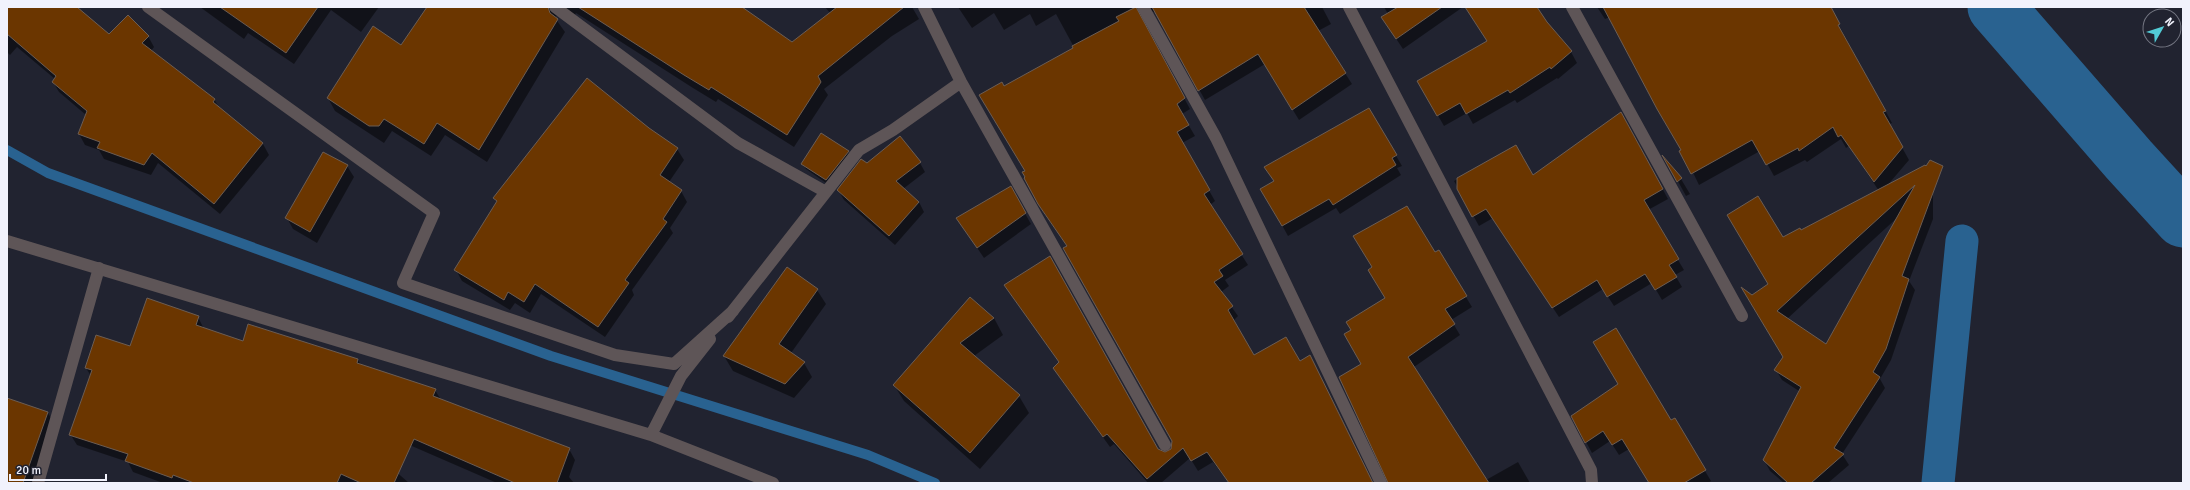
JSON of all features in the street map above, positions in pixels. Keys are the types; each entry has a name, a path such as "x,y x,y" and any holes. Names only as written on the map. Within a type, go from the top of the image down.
{"street":[{"path":"148,7 434,213 403,283 615,355 674,364 733,311"},
{"path":"555,7 738,143 826,192"},
{"path":"924,7 961,82 1165,445"},
{"path":"1143,7 1216,138 1382,483"},
{"path":"1349,7 1591,470 1592,483"},
{"path":"1572,7 1742,316"},
{"path":"651,434 681,376 859,150 893,130 961,82"},
{"path":"7,241 651,434 773,483"},
{"path":"38,483 99,268"}],"building":[{"path":"7,7 77,7 109,34 128,15 149,36 142,43 215,99 213,102 263,143 214,204 152,153 144,165 97,148 100,142 78,134 87,111 52,82 56,76 7,34"},
{"path":"220,7 318,7 286,53"},
{"path":"427,7 548,7 550,13 558,19 479,150 437,123 424,144 384,119 379,126 369,126 327,98 373,26 401,45"},
{"path":"578,7 742,7 792,42 837,7 904,7 818,76 821,82 787,135 711,87 709,90 684,75"},
{"path":"1136,7 1185,98 1177,104 1189,125 1177,132 1210,190 1204,194 1243,254 1219,270 1223,276 1214,282 1233,306 1228,310 1254,355 1286,337 1300,361 1310,355 1373,483 1229,483 1207,452 1191,461 1183,448 1147,479 1107,434 1103,437 1053,368 1059,362 1004,285 1050,256 1158,449 1165,452 1171,449 1172,441 1063,248 1067,246 1038,204 1024,178 1025,177 1022,172 1025,171 979,95 1002,82 1004,86 1073,48 1072,46 1119,21 1116,17"},
{"path":"1152,7 1304,7 1346,73 1292,110 1258,54 1198,91"},
{"path":"1398,7 1442,7 1396,39 1381,17"},
{"path":"1465,7 1537,7 1547,22 1572,51 1551,69 1550,67 1510,93 1508,90 1466,114 1460,103 1437,116 1417,81 1487,41"},
{"path":"1603,7 1831,7 1840,24 1838,25 1886,111 1883,112 1903,147 1874,182 1841,135 1838,137 1833,127 1799,151 1798,148 1766,165 1752,140 1691,174 1679,151 1681,150 1657,109"},
{"path":"587,78 649,128 678,148 660,175 682,190 663,219 667,222 625,280 629,283 598,327 535,284 524,302 508,292 504,300 454,270 497,201 493,198"},
{"path":"1369,108 1397,155 1392,158 1396,165 1333,205 1329,199 1282,226 1260,189 1274,181 1264,167"},
{"path":"1621,112 1663,189 1644,200 1679,259 1669,265 1677,277 1655,290 1645,274 1607,297 1597,280 1552,308 1486,209 1472,217 1457,189 1457,178 1516,145 1533,175"},
{"path":"821,133 849,151 826,180 801,164"},
{"path":"900,136 921,162 896,181 919,202 889,236 837,190 861,159 867,163"},
{"path":"323,152 348,165 310,232 285,218"},
{"path":"1662,155 1682,178 1677,182"},
{"path":"1930,160 1943,166 1902,276 1909,279 1886,349 1873,372 1880,377 1834,448 1844,454 1811,483 1788,483 1763,460 1801,387 1774,370 1783,357 1741,287 1752,295 1768,284 1727,215 1758,196 1783,237 1800,228 1801,230 1925,165 1926,166","holes":["1915,185 1826,344 1777,311"]},
{"path":"1011,186 1026,213 977,248 956,218"},
{"path":"1407,206 1435,252 1439,250 1467,296 1445,309 1455,324 1408,357 1489,483 1388,483 1339,377 1361,364 1344,334 1351,330 1346,322 1385,298 1368,270 1372,267 1353,236"},
{"path":"787,267 818,289 779,344 805,362 785,384 723,356"},
{"path":"970,297 994,318 960,343 1020,395 970,453 893,385"},
{"path":"147,298 199,316 196,325 243,341 248,324 358,359 357,363 436,389 433,396 570,448 557,483 515,483 414,439 394,483 361,483 341,474 337,483 194,483 173,475 172,478 125,461 128,454 69,435 92,370 85,368 96,335 130,346"},
{"path":"1616,328 1671,420 1675,418 1706,470 1684,483 1649,483 1622,439 1612,445 1603,431 1585,443 1571,416 1618,384 1593,342"},
{"path":"7,398 48,412 23,483 7,483"}],"waterway":[{"path":"1996,7 2129,160 2183,219"},
{"path":"7,150 48,173 551,356 868,455 935,483"},
{"path":"1938,483 1962,241"}]}
